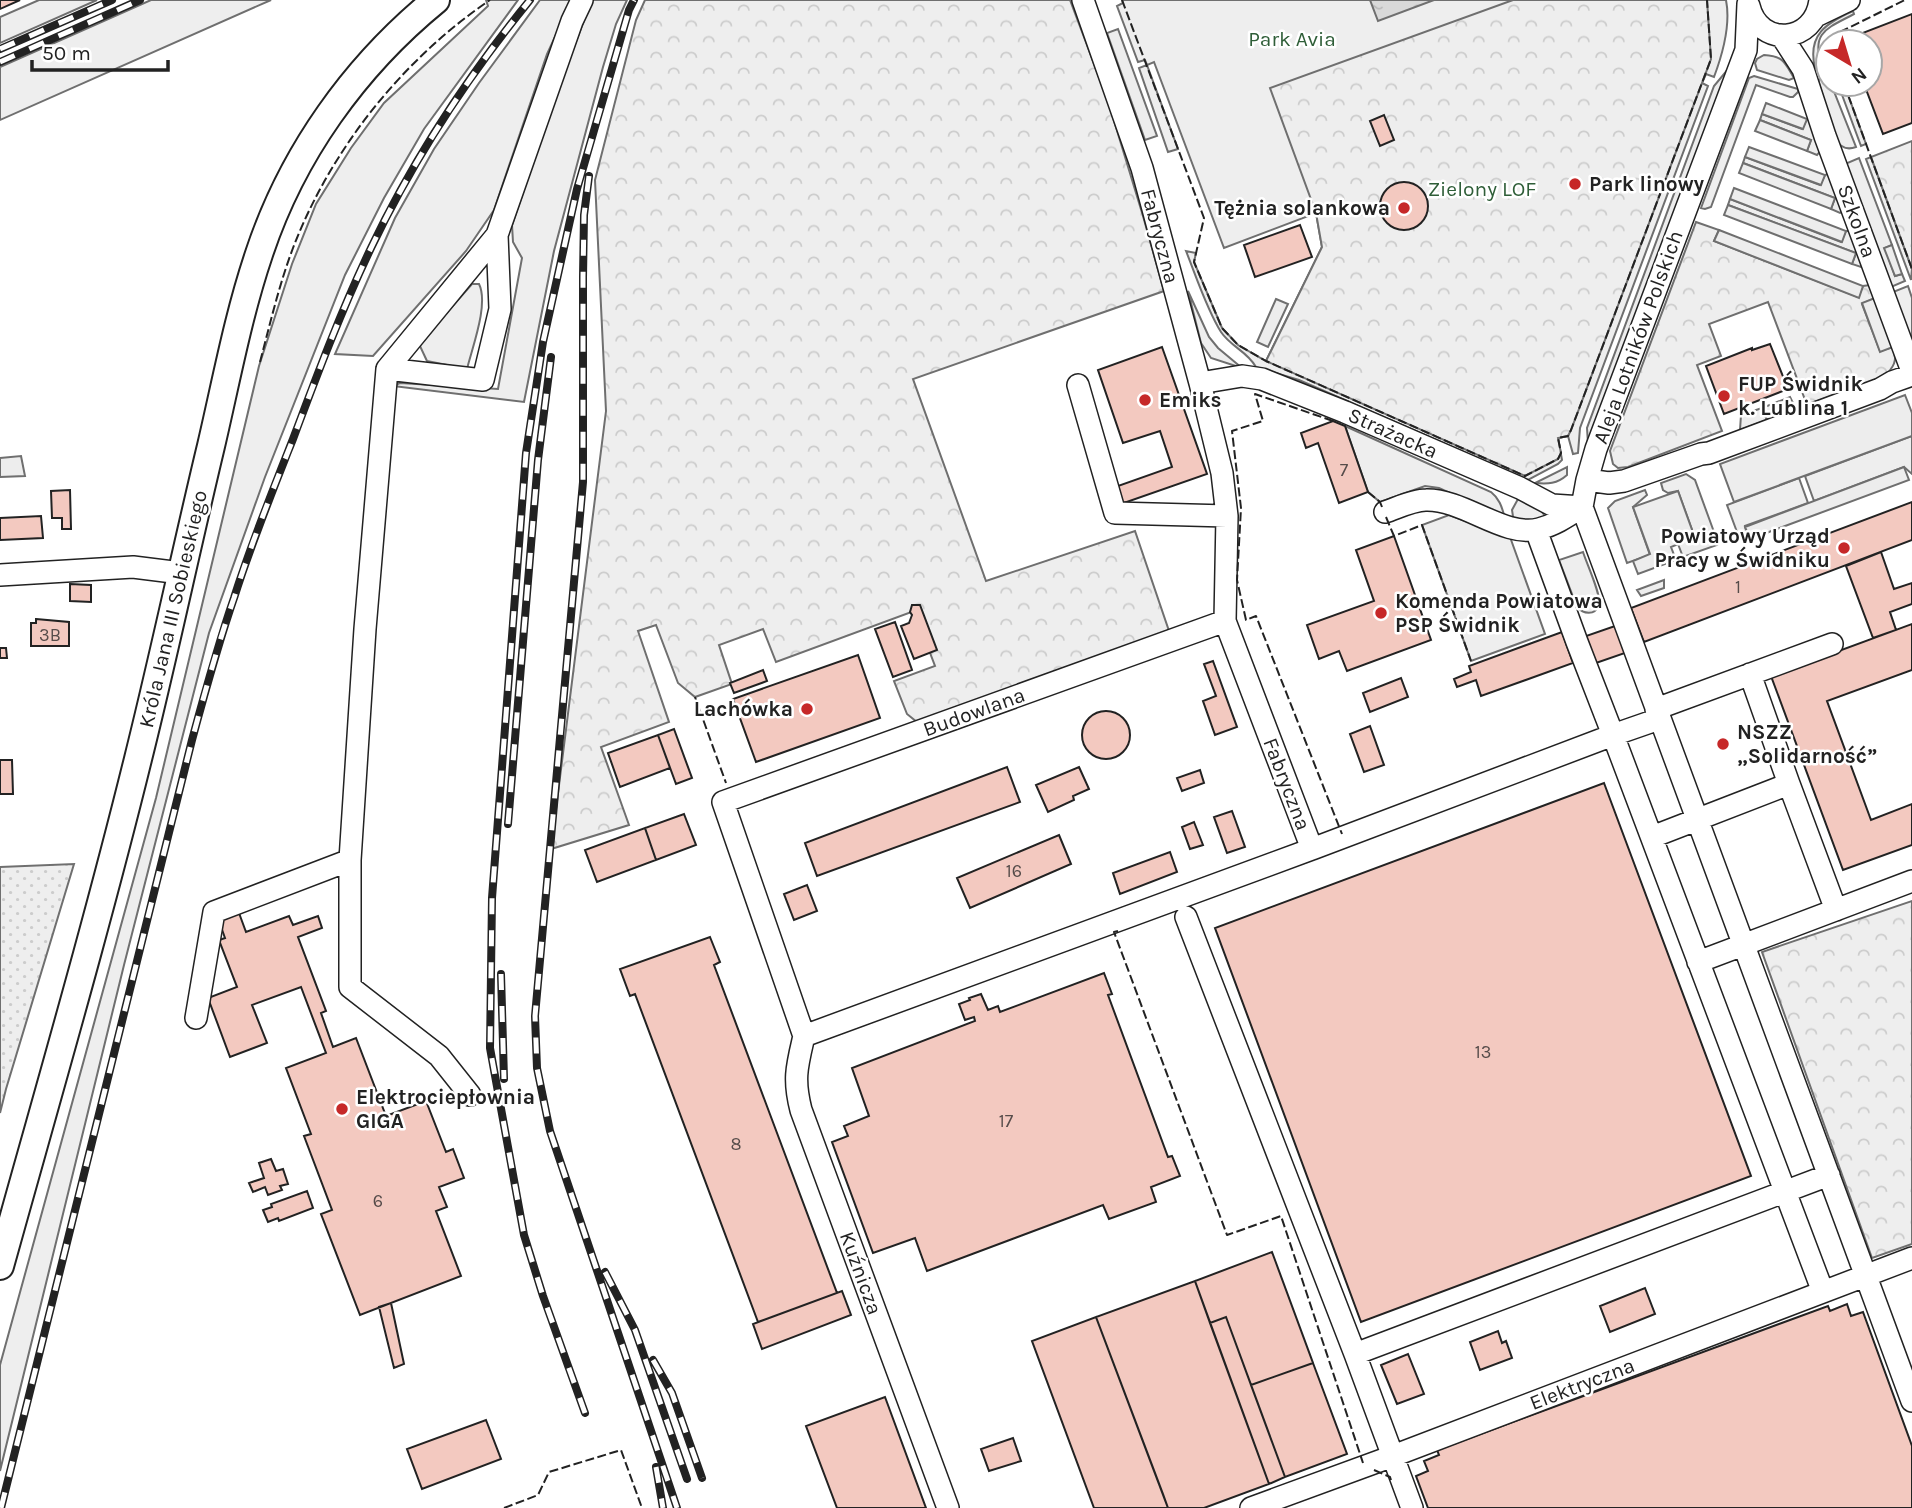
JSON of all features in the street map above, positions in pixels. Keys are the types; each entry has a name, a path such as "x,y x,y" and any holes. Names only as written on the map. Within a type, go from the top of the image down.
{"main road":[{"name":"Króla Jana III Sobieskiego","path":"0,1266 119,836 240,321 258,255 278,204 307,148 344,94 385,46 436,0"}],"street":[{"path":"470,1095 439,1056 350,987 350,860 365,629 387,369 497,235 572,21 582,0"},
{"name":"Fabryczna","path":"804,1035 1311,849 1225,621 1227,516 1222,472 1142,168 1083,0"},
{"path":"1746,50 1777,34 1797,33 1816,14 1849,0"},
{"name":"Szkolna","path":"1748,2 1756,22 1777,34 1803,69 1912,373"},
{"name":"Aleja Lotników Polskich","path":"1582,507 1587,480 1601,436 1746,50 1748,2"},
{"name":"Szkolna","path":"1803,69 1816,14"},
{"path":"387,369 483,380 500,309 497,235"},
{"path":"1587,480 1609,483 1624,481 1709,453 1880,389 1912,373"},
{"name":"Strażacka","path":"1200,383 1242,376 1262,379 1520,488 1552,505 1582,507"},
{"path":"1079,384 1115,513 1227,516"},
{"path":"1385,512 1424,500 1450,503 1520,531 1536,530 1553,524 1582,507 1912,1401"},
{"path":"1536,530 1823,1292"},
{"path":"0,575 133,567 181,573"},
{"name":"Budowlana","path":"804,1035 723,802 1225,621"},
{"path":"1311,849 1613,735 1750,674 1832,644"},
{"path":"1750,674 1836,910"},
{"path":"1652,837 1789,784"},
{"path":"196,1018 215,912 350,860"},
{"path":"1698,961 1912,881"},
{"path":"1186,917 1412,1508"},
{"name":"Kuźnicza","path":"804,1035 797,1064 796,1089 801,1110 947,1508"},
{"path":"1355,1354 1829,1175"},
{"name":"Elektryczna","path":"1251,1508 1912,1258"}],"green space":[{"path":"39,0 97,0 0,43 0,17"},
{"path":"151,0 271,0 0,120 0,67"},
{"path":"486,0 518,0 424,129 384,198 345,275 265,477 209,633 124,965 0,1471 0,1365 156,798 259,366 292,264 316,204 351,148 384,103 488,6"},
{"path":"540,0 572,0 547,54 494,210 466,251 373,356 335,354 395,218 434,149"},
{"path":"592,0 627,0 616,24 603,67 554,251 524,402 393,386 400,383 498,389 522,258 513,242 512,225 562,78"},
{"path":"645,0 1070,0 1108,101 1164,291 913,379 986,581 1135,531 1169,631 917,722 907,714 894,681 935,666 914,611 776,662 763,629 719,645 732,684 695,697 678,683 656,625 638,631 669,722 601,747 629,825 551,849 606,411 595,180 636,20"},
{"name":"Zielony LOF","path":"1122,0 1726,0 1727,29 1717,68 1714,77 1706,74 1702,83 1708,86 1580,428 1578,453 1573,454 1568,436 1558,438 1562,460 1528,480 1299,380 1256,367 1229,342 1211,314 1186,251 1196,253 1194,262 1222,328 1238,345 1266,361 1322,247 1316,213 1224,248 1154,62 1147,65 1145,60 1138,62 1117,6 1123,3"},
{"name":"Zielony LOF","path":"1513,0 1707,0 1711,59 1571,430 1568,436 1558,438 1561,453 1558,459 1525,476 1266,361 1322,247 1316,213 1270,88"},
{"path":"1853,11 1854,14 1825,28"},
{"path":"1764,55 1780,59 1794,78 1789,80 1757,70 1755,63"},
{"path":"1147,65 1178,149 1168,152 1139,68"},
{"path":"1754,76 1798,89 1798,92 1790,97 1756,85 1711,207 1701,208 1749,78"},
{"path":"1823,98 1837,98 1856,147 1845,148 1836,140"},
{"path":"1843,98 1849,98 1866,144 1861,146"},
{"path":"1762,114 1802,129 1807,119 1810,119 1821,150 1817,155 1807,151 1811,140 1760,120"},
{"path":"1912,141 1912,269 1871,157"},
{"path":"1745,157 1820,185 1825,175 1830,173 1842,212 1831,209 1835,198 1743,163"},
{"path":"1871,157 1912,269 1911,280 1866,159"},
{"path":"1859,158 1892,245 1885,248 1895,276 1902,274 1905,281 1891,287 1845,164"},
{"path":"1730,199 1841,242 1846,231 1850,231 1862,262 1861,267 1852,264 1856,253 1728,205"},
{"path":"1696,222 1719,230 1714,241 1858,297 1863,286 1870,285 1875,298 1862,304 1880,351 1893,347 1894,363 1883,377 1807,405 1768,302 1709,324 1721,356 1697,365 1722,431 1628,467 1618,468 1613,464 1610,451"},
{"path":"472,284 479,284 482,303 479,326 467,369 427,361 419,344"},
{"path":"1908,286 1912,298 1912,343 1893,292"},
{"path":"1188,291 1209,337 1242,368 1211,358 1201,343"},
{"path":"1762,408 1767,420 1740,430 1741,415"},
{"path":"1345,426 1491,492 1499,501 1505,518 1439,488 1425,486 1380,502 1368,492"},
{"path":"1912,436 1912,474 1904,467 1814,501 1805,476"},
{"path":"1567,467 1567,475 1556,482 1535,483"},
{"path":"1686,474 1695,480 1714,532 1695,538 1678,491 1668,493 1663,490 1661,483"},
{"path":"1799,478 1808,503 1745,526 1746,530 1741,535 1737,532 1727,505"},
{"path":"1645,490 1647,495 1633,507 1650,555 1627,563 1608,508 1615,501"},
{"path":"1518,499 1537,508 1545,517 1541,520 1514,523 1512,510"},
{"path":"1449,515 1510,537 1545,634 1471,661 1422,525"},
{"path":"1583,552 1599,601 1597,609 1589,613 1577,607 1559,560"},
{"path":"1664,580 1664,588 1641,596 1637,590"},
{"path":"74,864 6,1089 0,1113 0,867"},
{"path":"1912,901 1912,1244 1872,1258 1762,952"}],"shaded area":[{"path":"1118,29 1157,136 1145,140 1107,33"},
{"path":"1729,68 1588,444 1587,428 1714,86"},
{"path":"1766,103 1807,119 1803,129 1762,114"},
{"path":"1760,120 1811,140 1807,151 1755,131"},
{"path":"1749,147 1825,175 1821,185 1745,157"},
{"path":"1743,163 1835,198 1831,209 1739,173"},
{"path":"1734,188 1846,231 1842,242 1730,199"},
{"path":"1728,205 1856,253 1852,264 1724,215"},
{"path":"1719,230 1863,286 1859,298 1714,241"},
{"path":"1892,245 1902,274 1895,276 1884,248"},
{"path":"1875,298 1893,347 1880,352 1862,303"},
{"path":"1276,299 1288,304 1268,347 1257,342"},
{"path":"1905,395 1912,413 1912,436 1734,502 1720,464"},
{"path":"1790,397 1793,403 1789,412 1767,420 1762,408"},
{"path":"21,456 25,476 0,477 0,458"},
{"path":"1904,467 1909,480 1750,539 1745,527"},
{"path":"1678,491 1695,538 1712,532 1717,545 1683,557 1678,544 1671,547 1676,560 1638,574 1633,561 1650,554 1633,507"}],"water":[{"path":"1370,0 1434,0 1378,21"}],"building":[{"path":"0,0 20,0 0,9"},
{"path":"1912,14 1912,123 1883,134 1869,98 1884,98 1884,28 1876,28"},
{"path":"1384,115 1394,140 1380,146 1370,121"},
{"path":"1404,182 1421,189 1428,206 1421,223 1404,230 1387,223 1380,206 1387,189"},
{"path":"1300,225 1312,257 1255,277 1244,245"},
{"path":"1770,344 1788,389 1724,414 1706,366"},
{"name":"Emiks","path":"1162,347 1207,474 1121,504 1115,487 1172,467 1160,431 1123,443 1098,370"},
{"path":"1333,421 1345,426 1368,492 1339,503 1318,443 1306,448 1301,433"},
{"path":"70,490 71,529 62,529 62,518 52,518 51,491"},
{"path":"1912,502 1912,540 1644,642 1631,608"},
{"path":"41,516 43,538 0,540 0,518"},
{"name":"Komenda Powiatowa PSP Świdnik","path":"1394,536 1431,640 1347,671 1339,651 1319,659 1307,625 1374,601 1356,550"},
{"path":"1881,552 1894,589 1912,583 1912,604 1890,612 1896,630 1873,638 1846,566"},
{"path":"70,584 91,585 91,602 70,601"},
{"path":"912,605 920,605 937,650 914,659 901,626 909,623"},
{"path":"36,619 69,622 69,646 31,646 31,623 36,623"},
{"path":"895,622 912,670 893,677 875,629"},
{"path":"1912,624 1912,670 1827,701 1871,820 1912,804 1912,845 1843,870 1771,676"},
{"path":"1615,626 1625,653 1596,663 1586,636"},
{"path":"1562,632 1573,663 1481,696 1476,680 1457,687 1454,679 1471,672 1469,666"},
{"path":"0,648 6,648 7,658 0,658"},
{"name":"Lachówka","path":"858,655 880,718 756,762 733,699"},
{"path":"1213,661 1237,727 1215,735 1203,701 1216,696 1204,664"},
{"path":"763,670 767,681 734,693 730,683"},
{"path":"1401,678 1408,697 1370,712 1363,693"},
{"path":"1106,711 1123,718 1130,735 1123,752 1106,759 1089,752 1082,735 1089,718"},
{"path":"1370,726 1384,765 1364,772 1350,734"},
{"path":"674,729 692,778 676,784 658,735"},
{"path":"658,735 670,768 620,787 608,753"},
{"path":"0,760 12,760 13,794 0,794"},
{"path":"1007,767 1020,802 817,876 805,843"},
{"path":"1079,767 1089,789 1073,796 1074,800 1048,812 1036,785"},
{"path":"1200,770 1204,783 1182,791 1177,778"},
{"path":"1604,783 1751,1176 1361,1322 1215,928"},
{"path":"1232,811 1245,847 1227,853 1214,817"},
{"path":"684,814 696,845 656,860 645,828"},
{"path":"1194,822 1203,845 1190,849 1182,827"},
{"path":"645,828 656,860 597,882 585,850"},
{"path":"1059,835 1071,864 970,908 957,878"},
{"path":"1170,852 1177,872 1120,894 1113,873"},
{"path":"807,885 817,911 794,920 784,894"},
{"name":"Elektrociepłownia GIGA","path":"239,913 246,932 289,916 293,925 318,916 322,928 298,937 326,1011 321,1013 333,1047 356,1038 386,1116 426,1101 446,1152 453,1149 464,1178 439,1187 447,1207 436,1211 461,1276 360,1315 321,1214 332,1210 304,1136 311,1134 286,1068 326,1053 301,987 252,1005 267,1043 230,1057 208,998 237,987 219,940 225,938 219,921"},
{"path":"710,937 720,962 714,965 837,1293 758,1322 635,994 630,996 620,969"},
{"path":"1104,973 1112,994 1108,995 1168,1157 1172,1156 1180,1176 1151,1187 1156,1202 1109,1219 1103,1205 927,1271 915,1238 873,1253 832,1142 848,1136 844,1126 869,1116 852,1068 975,1021 974,1017 965,1020 959,1004 970,1000 969,998 981,994 988,1010 998,1006 1000,1012"},
{"path":"271,1159 276,1171 283,1169 288,1184 280,1186 282,1190 268,1195 265,1187 253,1192 249,1183 264,1178 259,1163"},
{"path":"307,1191 313,1208 279,1221 278,1218 268,1222 263,1210 272,1207 271,1204"},
{"path":"1272,1252 1313,1363 1251,1385 1226,1317 1210,1323 1195,1281"},
{"path":"1195,1281 1269,1484 1204,1508 1168,1508 1096,1317"},
{"path":"1645,1288 1655,1314 1610,1332 1600,1306"},
{"path":"842,1291 851,1315 762,1349 753,1324"},
{"path":"391,1303 404,1364 394,1368 379,1307"},
{"path":"1847,1304 1851,1316 1863,1312 1912,1446 1912,1508 1428,1508 1416,1476 1428,1471 1424,1461 1439,1455 1437,1450 1828,1306 1830,1311"},
{"path":"1096,1317 1168,1508 1094,1508 1032,1341"},
{"path":"1226,1317 1285,1477 1269,1484 1210,1323"},
{"path":"1498,1331 1502,1343 1506,1341 1512,1358 1480,1370 1470,1342"},
{"path":"1408,1354 1424,1394 1397,1404 1381,1365"},
{"path":"1313,1363 1347,1454 1285,1477 1251,1385"},
{"path":"885,1397 926,1508 837,1508 806,1426"},
{"path":"486,1420 501,1459 422,1489 407,1449"},
{"path":"1013,1438 1021,1461 989,1471 981,1449"}],"railway":[{"path":"0,49 112,0"},
{"path":"0,62 140,0"},
{"path":"1,1508 192,740 217,650 247,558 339,319 387,215 443,119 530,0"},
{"path":"585,1413 524,1235 490,1048 492,898 526,453 543,342 577,189 634,0"},
{"path":"589,176 584,215 583,482 535,1016 537,1068 550,1131 677,1508"},
{"path":"508,824 538,460 551,357"},
{"path":"501,974 504,1079"},
{"path":"605,1272 635,1330 687,1479"},
{"path":"653,1360 672,1393 702,1478"},
{"path":"656,1467 663,1508"}],"fence":[{"path":"260,362 293,248 327,176 373,109 399,79 427,50 490,0"},
{"path":"1122,0 1204,218 1194,262 1222,328 1238,345 1266,361 1525,476 1558,459 1561,453 1558,438 1568,436 1571,430 1711,59 1707,0"},
{"path":"1848,28 1905,0"},
{"path":"1849,98 1912,269"},
{"path":"1333,421 1255,394 1263,421 1232,431 1241,508 1237,580 1246,620 1256,616 1342,834"},
{"path":"1368,492 1382,507"},
{"path":"1386,517 1394,536 1422,525 1471,661"},
{"path":"695,697 726,783"},
{"path":"1118,931 1114,932 1227,1235 1281,1216 1363,1463"},
{"path":"504,1508 538,1495 549,1472 621,1450 642,1508"},
{"path":"1374,1470 1391,1480"}],"place":[{"name":"Park linowy","path":"1575,184"},
{"name":"Tężnia solankowa","path":"1404,208"},
{"name":"FUP Świdnik k. Lublina 1","path":"1724,396"},
{"name":"Emiks","path":"1145,400"},
{"name":"Powiatowy Urząd Pracy w Świdniku","path":"1844,548"},
{"name":"Komenda Powiatowa PSP Świdnik","path":"1381,613"},
{"name":"Lachówka","path":"807,709"},
{"name":"NSZZ „Solidarność”","path":"1723,744"},
{"name":"Elektrociepłownia GIGA","path":"342,1109"}],"park label":[{"name":"Park Avia","path":"1292,39"}]}
